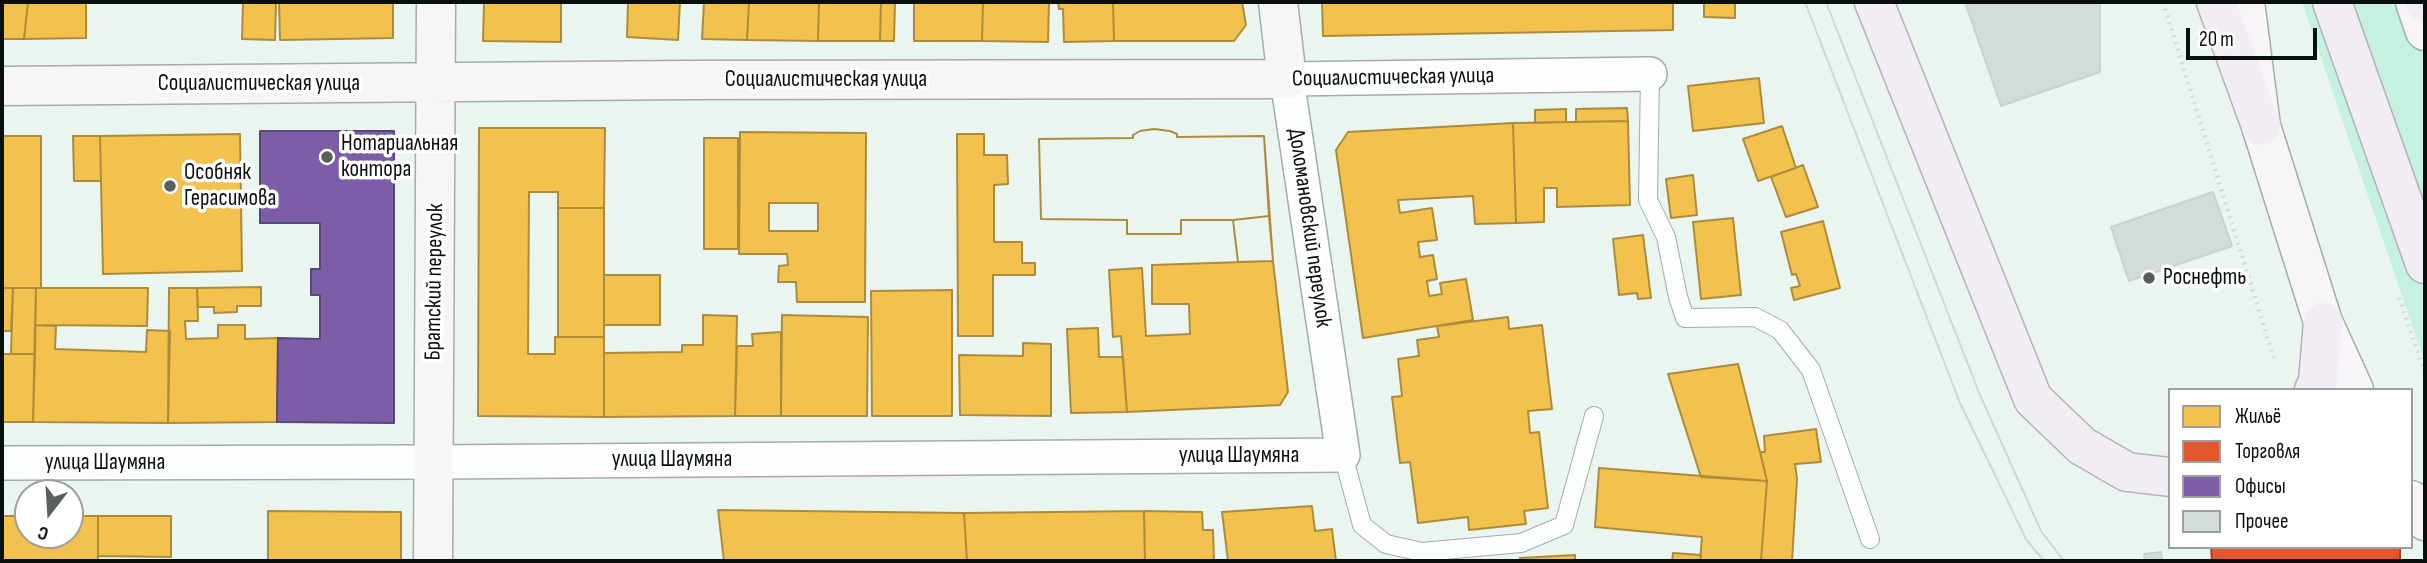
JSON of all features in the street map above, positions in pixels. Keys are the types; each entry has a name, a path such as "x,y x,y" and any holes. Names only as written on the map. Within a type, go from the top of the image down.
{"main road":[{"path":"1874,2 2033,399 2082,446 2127,472 2168,477"},
{"path":"2216,2 2262,125"},
{"path":"2332,2 2425,264"},
{"path":"2315,388 2318,382 2323,322"}],"street":[{"name":"Братский переулок","path":"433,561 436,2"},
{"name":"Доломановский переулок","path":"1278,2 1343,455"},
{"path":"2245,2 2262,125 2323,322 2353,388"},
{"path":"2414,2 2425,31"},
{"name":"Социалистическая улица","path":"2,86 686,80 1287,79 1650,74"},
{"name":"улица Шаумяна","path":"2,463 433,463 1343,455"},
{"path":"2413,503 2425,521"}],"lane":[{"path":"1650,74 1648,200 1665,237 1685,318 1755,317 1780,330 1811,370 1870,539"},
{"path":"1343,455 1362,525 1386,544 1422,552 1521,543 1564,525 1594,416"}],"path":[{"path":"2163,2 2279,373"}],"green space":[{"path":"2302,2 2424,2 2425,363"}],"building: Жильё":[{"path":"2,2 28,2 24,39 2,39"},
{"path":"28,2 86,2 86,38 24,39"},
{"path":"243,2 276,2 275,40 242,39"},
{"path":"279,2 393,2 393,38 280,40"},
{"path":"484,2 561,2 561,42 483,41"},
{"path":"628,2 680,2 678,40 627,37"},
{"path":"704,2 749,2 747,40 702,39"},
{"path":"749,2 819,2 818,41 747,40"},
{"path":"819,2 881,2 880,41 818,41"},
{"path":"881,2 895,2 894,41 880,41"},
{"path":"914,2 983,2 982,41 914,41"},
{"path":"983,2 1049,2 1048,42 982,41"},
{"path":"1058,2 1113,2 1114,41 1064,42 1063,9 1059,9"},
{"path":"1113,2 1242,2 1246,25 1234,41 1114,41"},
{"path":"1322,2 1673,2 1673,30 1323,36"},
{"path":"1704,2 1735,2 1735,18 1704,17"},
{"path":"1759,78 1764,123 1693,131 1688,86"},
{"path":"1627,108 1628,121 1576,122 1576,109"},
{"path":"1566,109 1566,122 1535,123 1535,110"},
{"path":"1628,121 1630,205 1557,207 1557,188 1544,188 1544,222 1516,223 1513,123"},
{"path":"1513,123 1516,223 1475,224 1473,196 1398,200 1400,213 1432,208 1437,240 1418,242 1420,257 1433,255 1437,279 1427,281 1429,296 1442,294 1440,283 1466,279 1473,320 1363,338 1336,150 1348,132"},
{"path":"1782,126 1796,168 1758,181 1743,139"},
{"path":"479,128 605,128 604,208 558,208 558,192 529,192 528,354 555,354 555,337 604,337 604,417 478,416"},
{"path":"1140,131 1170,131 1177,134 1177,137 1264,136 1273,261 1238,262 1233,220 1181,220 1181,234 1127,234 1127,220 1041,219 1039,139 1133,138 1133,135"},
{"path":"1140,131 1170,131 1177,134 1177,137 1264,136 1269,216 1233,220 1181,220 1181,234 1127,234 1127,220 1041,219 1039,139 1133,138 1133,135"},
{"path":"740,132 866,133 865,302 797,302 796,282 778,282 779,266 788,265 787,254 739,254","holes":["769,203 818,203 818,231 769,231"]},
{"path":"240,134 242,271 103,274 100,136"},
{"path":"957,134 984,134 984,155 1007,155 1008,184 994,185 994,242 1022,242 1022,263 1035,263 1035,275 993,275 993,336 958,336"},
{"path":"2,136 41,136 41,288 2,288"},
{"path":"73,136 100,136 101,181 74,181"},
{"path":"704,138 738,138 738,249 704,249"},
{"path":"1803,165 1818,207 1786,217 1771,177"},
{"path":"1693,175 1697,215 1671,218 1666,179"},
{"path":"558,208 604,208 604,337 558,337"},
{"path":"1269,216 1273,261 1238,262 1233,220"},
{"path":"1733,218 1741,295 1701,299 1693,222"},
{"path":"1823,221 1840,288 1794,300 1791,288 1800,286 1796,274 1792,275 1781,232"},
{"path":"1643,235 1651,298 1638,299 1637,293 1619,295 1613,239"},
{"path":"1273,261 1288,392 1280,405 1127,412 1121,336 1113,337 1109,270 1142,268 1146,336 1190,334 1189,304 1152,304 1152,265"},
{"path":"604,275 660,275 660,325 604,325"},
{"path":"261,287 261,306 237,306 237,312 214,313 214,307 198,307 197,288"},
{"path":"2,288 13,288 11,331 2,331"},
{"path":"13,288 36,288 35,354 11,354"},
{"path":"36,288 148,288 147,326 35,325"},
{"path":"169,288 197,288 198,321 185,321 186,339 218,338 218,325 245,325 245,339 278,338 277,422 168,423"},
{"path":"952,290 952,416 872,416 871,291"},
{"path":"703,315 737,316 735,416 604,417 604,353 682,352 682,345 703,345"},
{"path":"782,315 868,317 867,416 781,416"},
{"path":"1508,317 1509,329 1542,325 1552,409 1528,411 1530,433 1539,432 1548,508 1524,511 1526,524 1469,530 1468,517 1418,523 1410,462 1400,463 1392,397 1402,396 1398,359 1419,356 1417,340 1439,337 1437,326"},
{"path":"35,325 56,326 55,349 146,352 147,330 170,331 168,423 33,422"},
{"path":"1098,328 1099,357 1123,357 1127,412 1071,413 1067,329"},
{"path":"781,332 781,416 735,416 737,346 753,346 752,334"},
{"path":"1023,343 1051,344 1051,416 960,415 959,355 1023,356"},
{"path":"2,354 35,354 33,422 2,422"},
{"path":"1738,364 1767,481 1701,477 1668,374"},
{"path":"1816,429 1821,462 1795,464 1797,479 1792,561 1761,561 1767,481 1760,452 1765,452 1764,436"},
{"path":"1599,468 1767,481 1761,561 1700,561 1702,537 1595,527"},
{"path":"1312,506 1315,531 1332,529 1336,561 1228,561 1222,512"},
{"path":"718,510 964,513 967,561 724,561"},
{"path":"268,511 401,512 401,561 268,561"},
{"path":"1144,511 1145,561 967,561 964,513"},
{"path":"1144,511 1202,512 1203,530 1213,530 1214,561 1145,561"},
{"path":"2,516 14,516 14,549 84,549 84,516 98,516 98,561 2,561"},
{"path":"98,516 171,516 171,557 98,556"},
{"path":"1673,553 1701,555 1700,561 1672,561"},
{"path":"1575,555 1575,561 1520,561 1520,558"}],"building: Торговля":[{"path":"2211,549 2400,549 2400,561 2212,561"}],"building: Офисы":[{"path":"260,131 394,131 394,423 277,422 278,338 320,339 320,295 311,295 311,269 320,269 320,223 260,223"}],"building: Прочее":[{"path":"1965,2 2100,2 2100,72 2001,106"},
{"path":"2213,192 2232,246 2129,281 2111,227"},
{"path":"2161,552 2162,561 2145,561 2144,554"}],"tram line":[{"path":"1805,2 1960,403 2026,539 2044,561"},
{"path":"1826,2 1980,395 2041,531 2064,561"}],"place":[{"name":"Нотариальная контора","path":"327,157"},
{"name":"Особняк Герасимова","path":"170,186"},
{"name":"Роснефть","path":"2149,278"}]}
